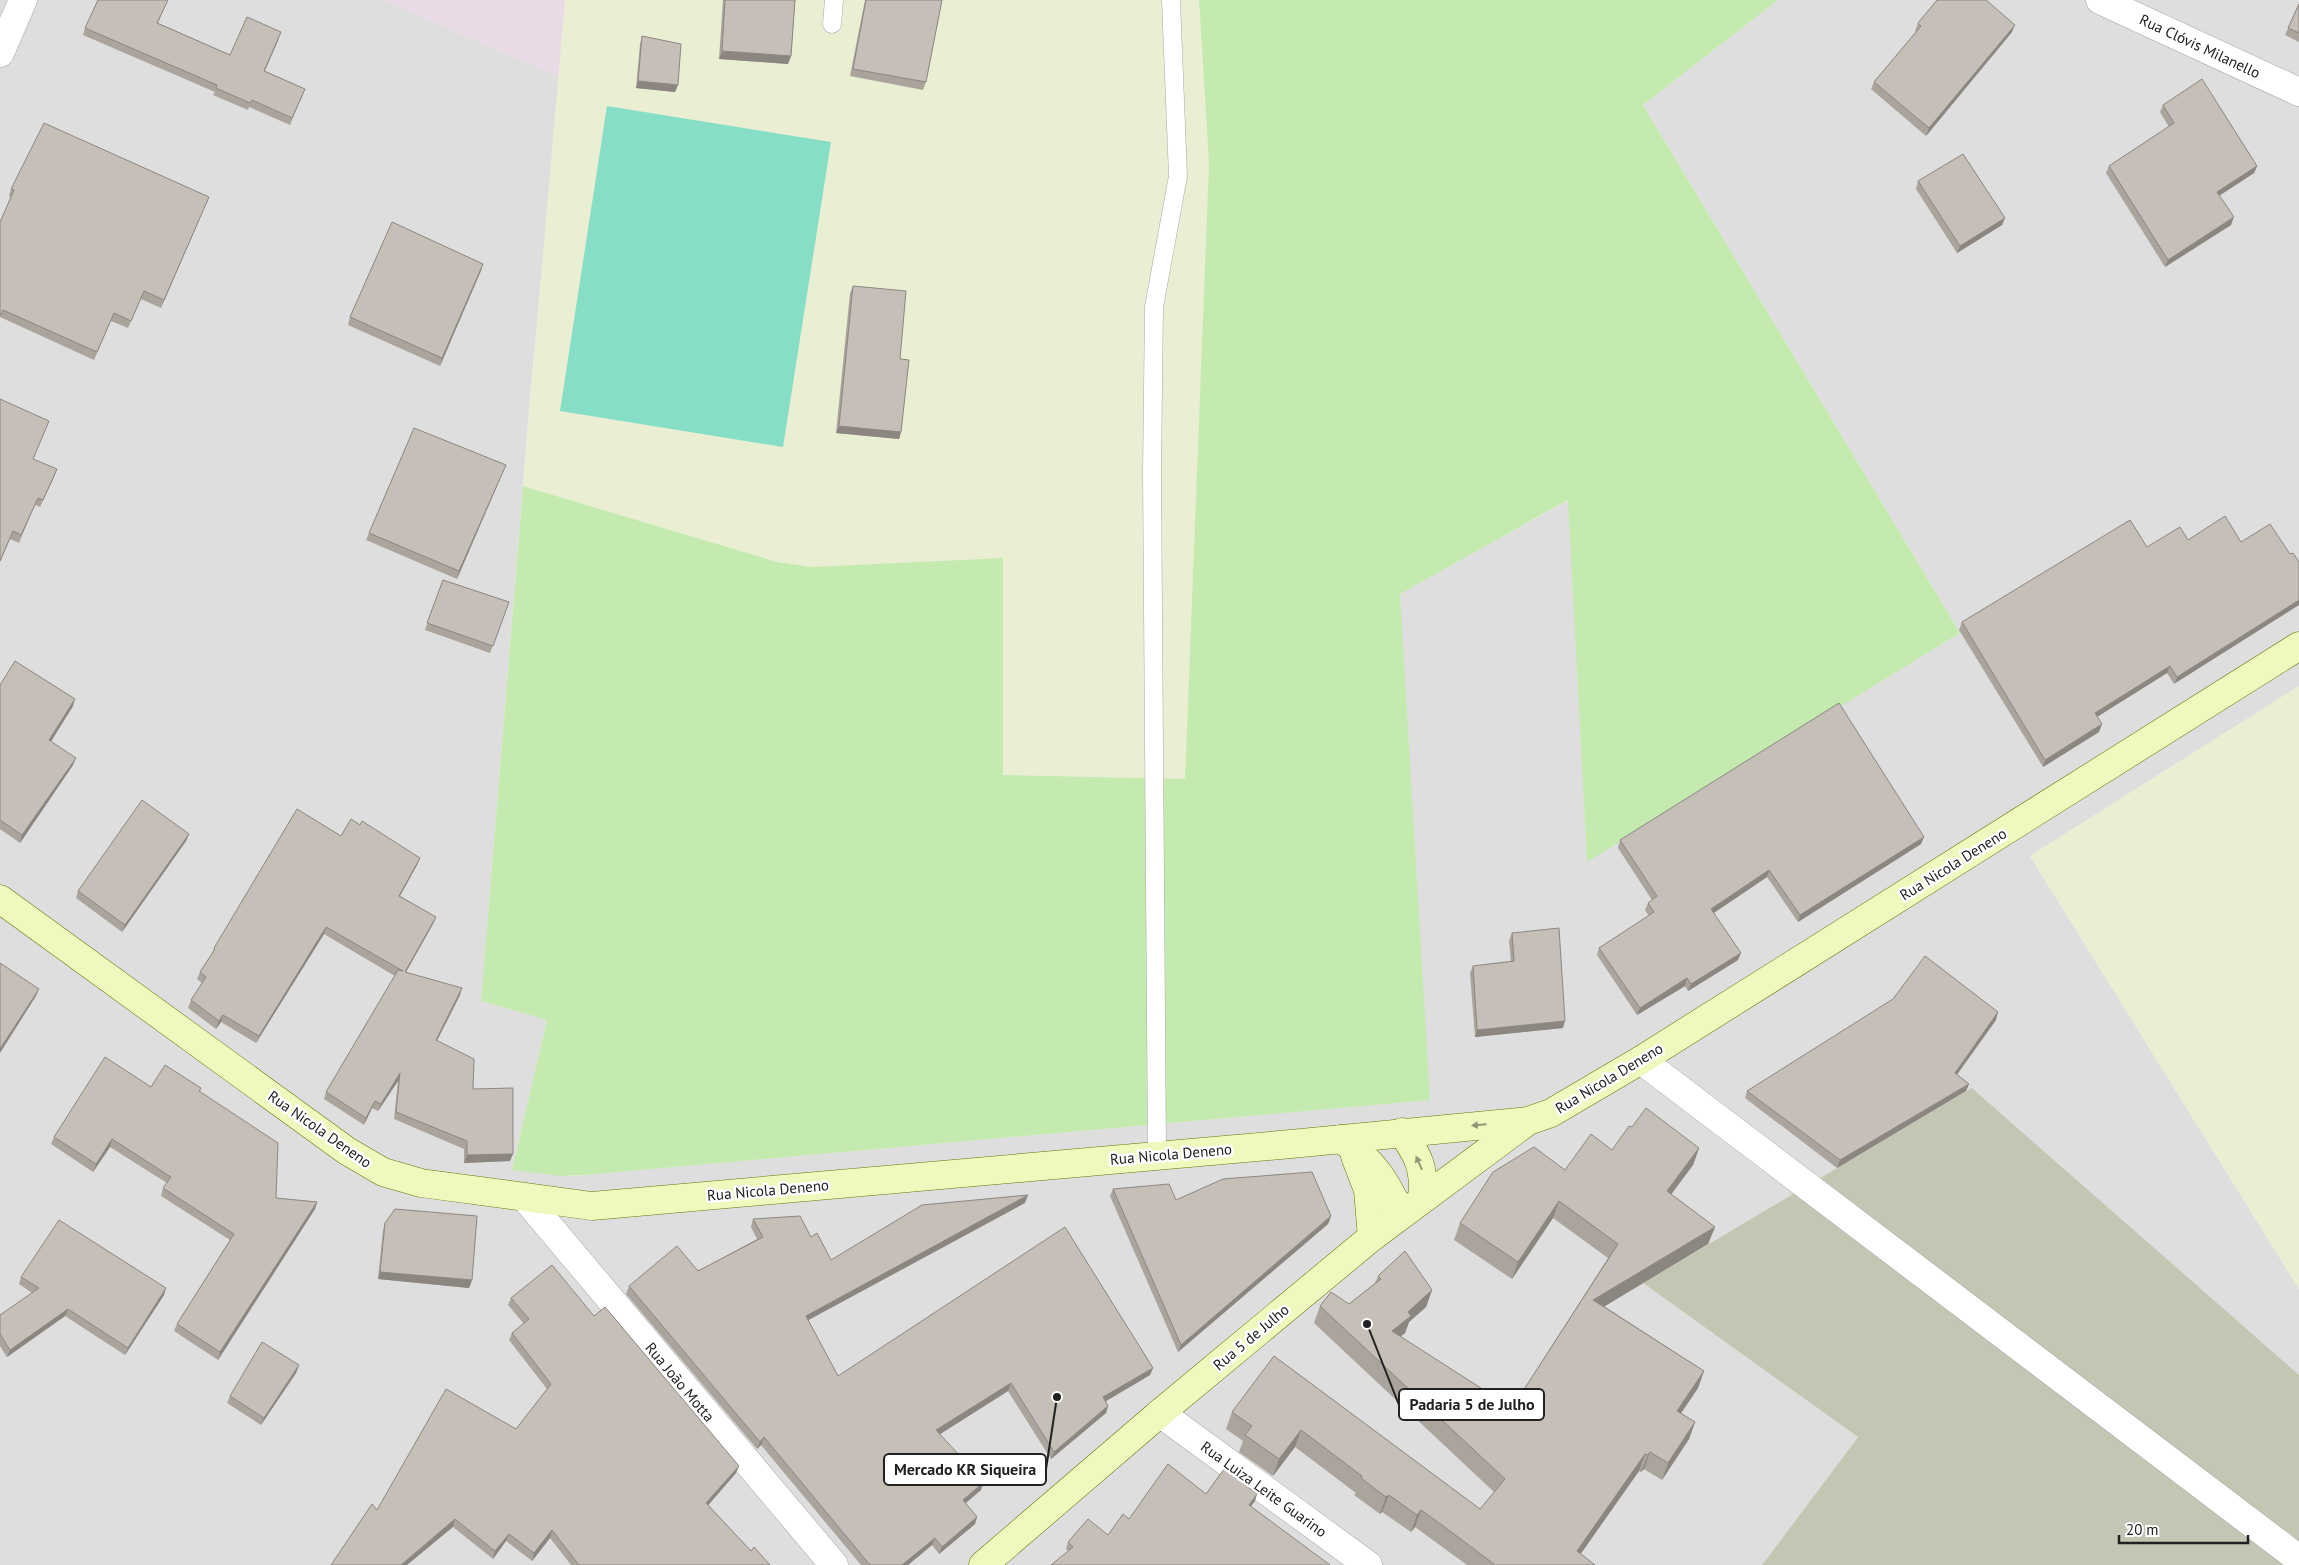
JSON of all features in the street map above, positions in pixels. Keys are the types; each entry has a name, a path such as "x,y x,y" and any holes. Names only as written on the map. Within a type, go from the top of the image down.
{"street":[{"path":"0,53 23,0"},
{"name":"Rua Clóvis Milanello","path":"2100,0 2299,92"},
{"name":"Rua Nicola Deneno","path":"0,899 364,1162 383,1172 403,1179 592,1206 1157,1155 1346,1142 1402,1132 1528,1120 1551,1113 1641,1060 2299,646"},
{"path":"1641,1060 2299,1558"},
{"name":"Rua 5 de Julho","path":"983,1565 1160,1413 1372,1237 1422,1197 1528,1120"},
{"path":"1402,1132 1410,1144 1424,1174 1422,1197"},
{"path":"1346,1142 1372,1163 1385,1182 1401,1214"},
{"path":"1346,1142 1368,1190 1372,1237"},
{"name":"Rua João Motta","path":"526,1198 834,1565"},
{"name":"Rua Luiza Leite Guarino","path":"1160,1413 1368,1565"}],"lane":[{"path":"832,24 834,0"},
{"path":"1157,1155 1152,472 1154,307 1178,176 1171,0"}],"shaded area":[{"path":"0,0 384,0 560,77 530,397 481,1001 547,1020 512,1170 573,1176 1429,1100 1399,594 1569,500 1587,861 1960,633 1643,105 1778,0 2299,0 2299,686 2030,856 2299,1289 2299,1375 1972,1088 1643,1283 1858,1437 1762,1565 0,1565"},
{"path":"384,0 565,0 560,77"},
{"path":"565,0 1199,0 1209,163 1185,779 1003,775 1003,558 811,567 777,562 523,486"},
{"path":"2299,686 2299,1289 2030,856"},
{"path":"1972,1088 2299,1375 2299,1565 1762,1565 1858,1437 1643,1283"}],"green space":[{"path":"1199,0 1778,0 1643,105 1960,633 1587,862 1568,500 1400,594 1430,1100 585,1175 561,1176 512,1170 547,1020 481,1001 523,486 777,562 811,567 1003,558 1003,775 1185,779 1209,163"},
{"path":"607,106 831,142 783,447 560,411"}],"building":[{"path":"98,0 168,0 157,23 230,55 247,17 281,32 264,71 305,89 292,118 252,100 250,103 216,88 217,85 85,28"},
{"path":"725,0 795,0 791,56 722,51"},
{"path":"866,0 942,0 926,82 853,69"},
{"path":"1937,0 1986,0 2015,25 1929,128 1874,82 1921,26 1918,23"},
{"path":"2299,4 2299,33 2288,28"},
{"path":"642,36 681,44 678,85 638,81"},
{"path":"2202,79 2257,166 2217,192 2234,217 2168,260 2109,166 2174,123 2163,105"},
{"path":"44,123 209,197 164,300 144,291 131,321 114,313 97,352 3,310 0,314 0,222 14,190 11,189"},
{"path":"1963,154 2005,218 1960,246 1918,181"},
{"path":"392,222 483,264 442,358 350,317"},
{"path":"853,286 906,291 900,359 909,360 901,432 839,426"},
{"path":"0,399 49,421 33,459 57,469 43,500 38,498 21,535 13,531 0,561"},
{"path":"414,428 506,465 459,571 369,533"},
{"path":"2225,516 2241,542 2270,524 2290,554 2293,553 2299,562 2299,600 2177,677 2170,666 2095,713 2102,724 2045,760 1962,622 2130,520 2147,547 2180,527 2188,540"},
{"path":"443,580 509,602 493,646 427,623"},
{"path":"15,661 75,699 49,740 76,758 22,835 0,820 0,685"},
{"path":"1839,703 1924,837 1800,915 1769,870 1711,909 1741,953 1691,984 1687,978 1640,1008 1599,948 1654,912 1648,903 1657,896 1620,840"},
{"path":"142,800 189,834 125,925 78,891"},
{"path":"297,809 341,836 351,819 360,825 362,821 420,858 399,896 436,917 405,972 462,988 436,1040 474,1059 473,1089 513,1088 513,1154 467,1155 467,1141 396,1112 400,1073 381,1104 375,1101 366,1118 326,1092 398,970 403,971 326,927 259,1036 223,1015 219,1021 191,1000 206,977 200,972"},
{"path":"1559,928 1565,1021 1477,1030 1473,966 1514,961 1512,933"},
{"path":"1925,956 1998,1012 1955,1073 1969,1084 1840,1160 1747,1091 1893,999"},
{"path":"0,963 39,989 0,1049"},
{"path":"105,1057 151,1087 165,1065 201,1088 199,1091 278,1143 276,1198 317,1202 220,1352 177,1324 234,1234 163,1188 171,1177 112,1139 96,1164 54,1137"},
{"path":"1646,1108 1699,1148 1667,1191 1715,1227 1593,1300 1704,1371 1677,1411 1695,1422 1668,1463 1650,1452 1648,1455 1645,1454 1577,1551 1595,1565 1493,1565 1421,1510 1417,1515 1389,1495 1386,1497 1361,1478 1362,1476 1301,1430 1279,1459 1245,1435 1252,1426 1232,1412 1274,1356 1480,1509 1505,1479 1320,1306 1331,1292 1349,1304 1381,1279 1378,1276 1405,1251 1432,1290 1408,1312 1411,1316 1392,1331 1512,1408 1618,1244 1559,1201 1518,1262 1460,1223 1493,1172 1534,1147 1565,1170 1591,1134 1612,1150 1629,1126 1632,1127"},
{"path":"1312,1172 1331,1216 1181,1345 1113,1189 1169,1184 1176,1200 1223,1179"},
{"path":"1028,1195 806,1316 838,1376 1065,1227 1153,1368 1103,1397 1108,1406 1054,1452 1011,1383 936,1430 984,1482 963,1500 977,1517 942,1547 935,1538 902,1565 870,1565 764,1437 760,1442 629,1286 677,1246 698,1271 763,1237 753,1219 800,1216 811,1237 817,1233 831,1260 922,1205"},
{"path":"395,1209 477,1216 472,1280 380,1272 385,1223"},
{"path":"59,1220 166,1288 128,1348 68,1309 10,1350 0,1334 0,1315 39,1288 21,1277"},
{"path":"552,1265 594,1316 605,1307 739,1466 706,1503 751,1551 754,1547 770,1565 579,1565 552,1530 534,1553 509,1534 495,1551 455,1519 401,1565 331,1565 372,1504 377,1510 446,1389 516,1429 551,1384 512,1333 529,1319 511,1298"},
{"path":"262,1342 299,1365 264,1418 230,1396"},
{"path":"1168,1464 1206,1494 1224,1469 1257,1494 1249,1505 1330,1565 1051,1565 1073,1547 1068,1542 1088,1519 1108,1535 1123,1514 1129,1519"}],"place":[{"name":"Padaria 5 de Julho","path":"1367,1324"},
{"name":"Mercado KR Siqueira","path":"1057,1397"}]}
